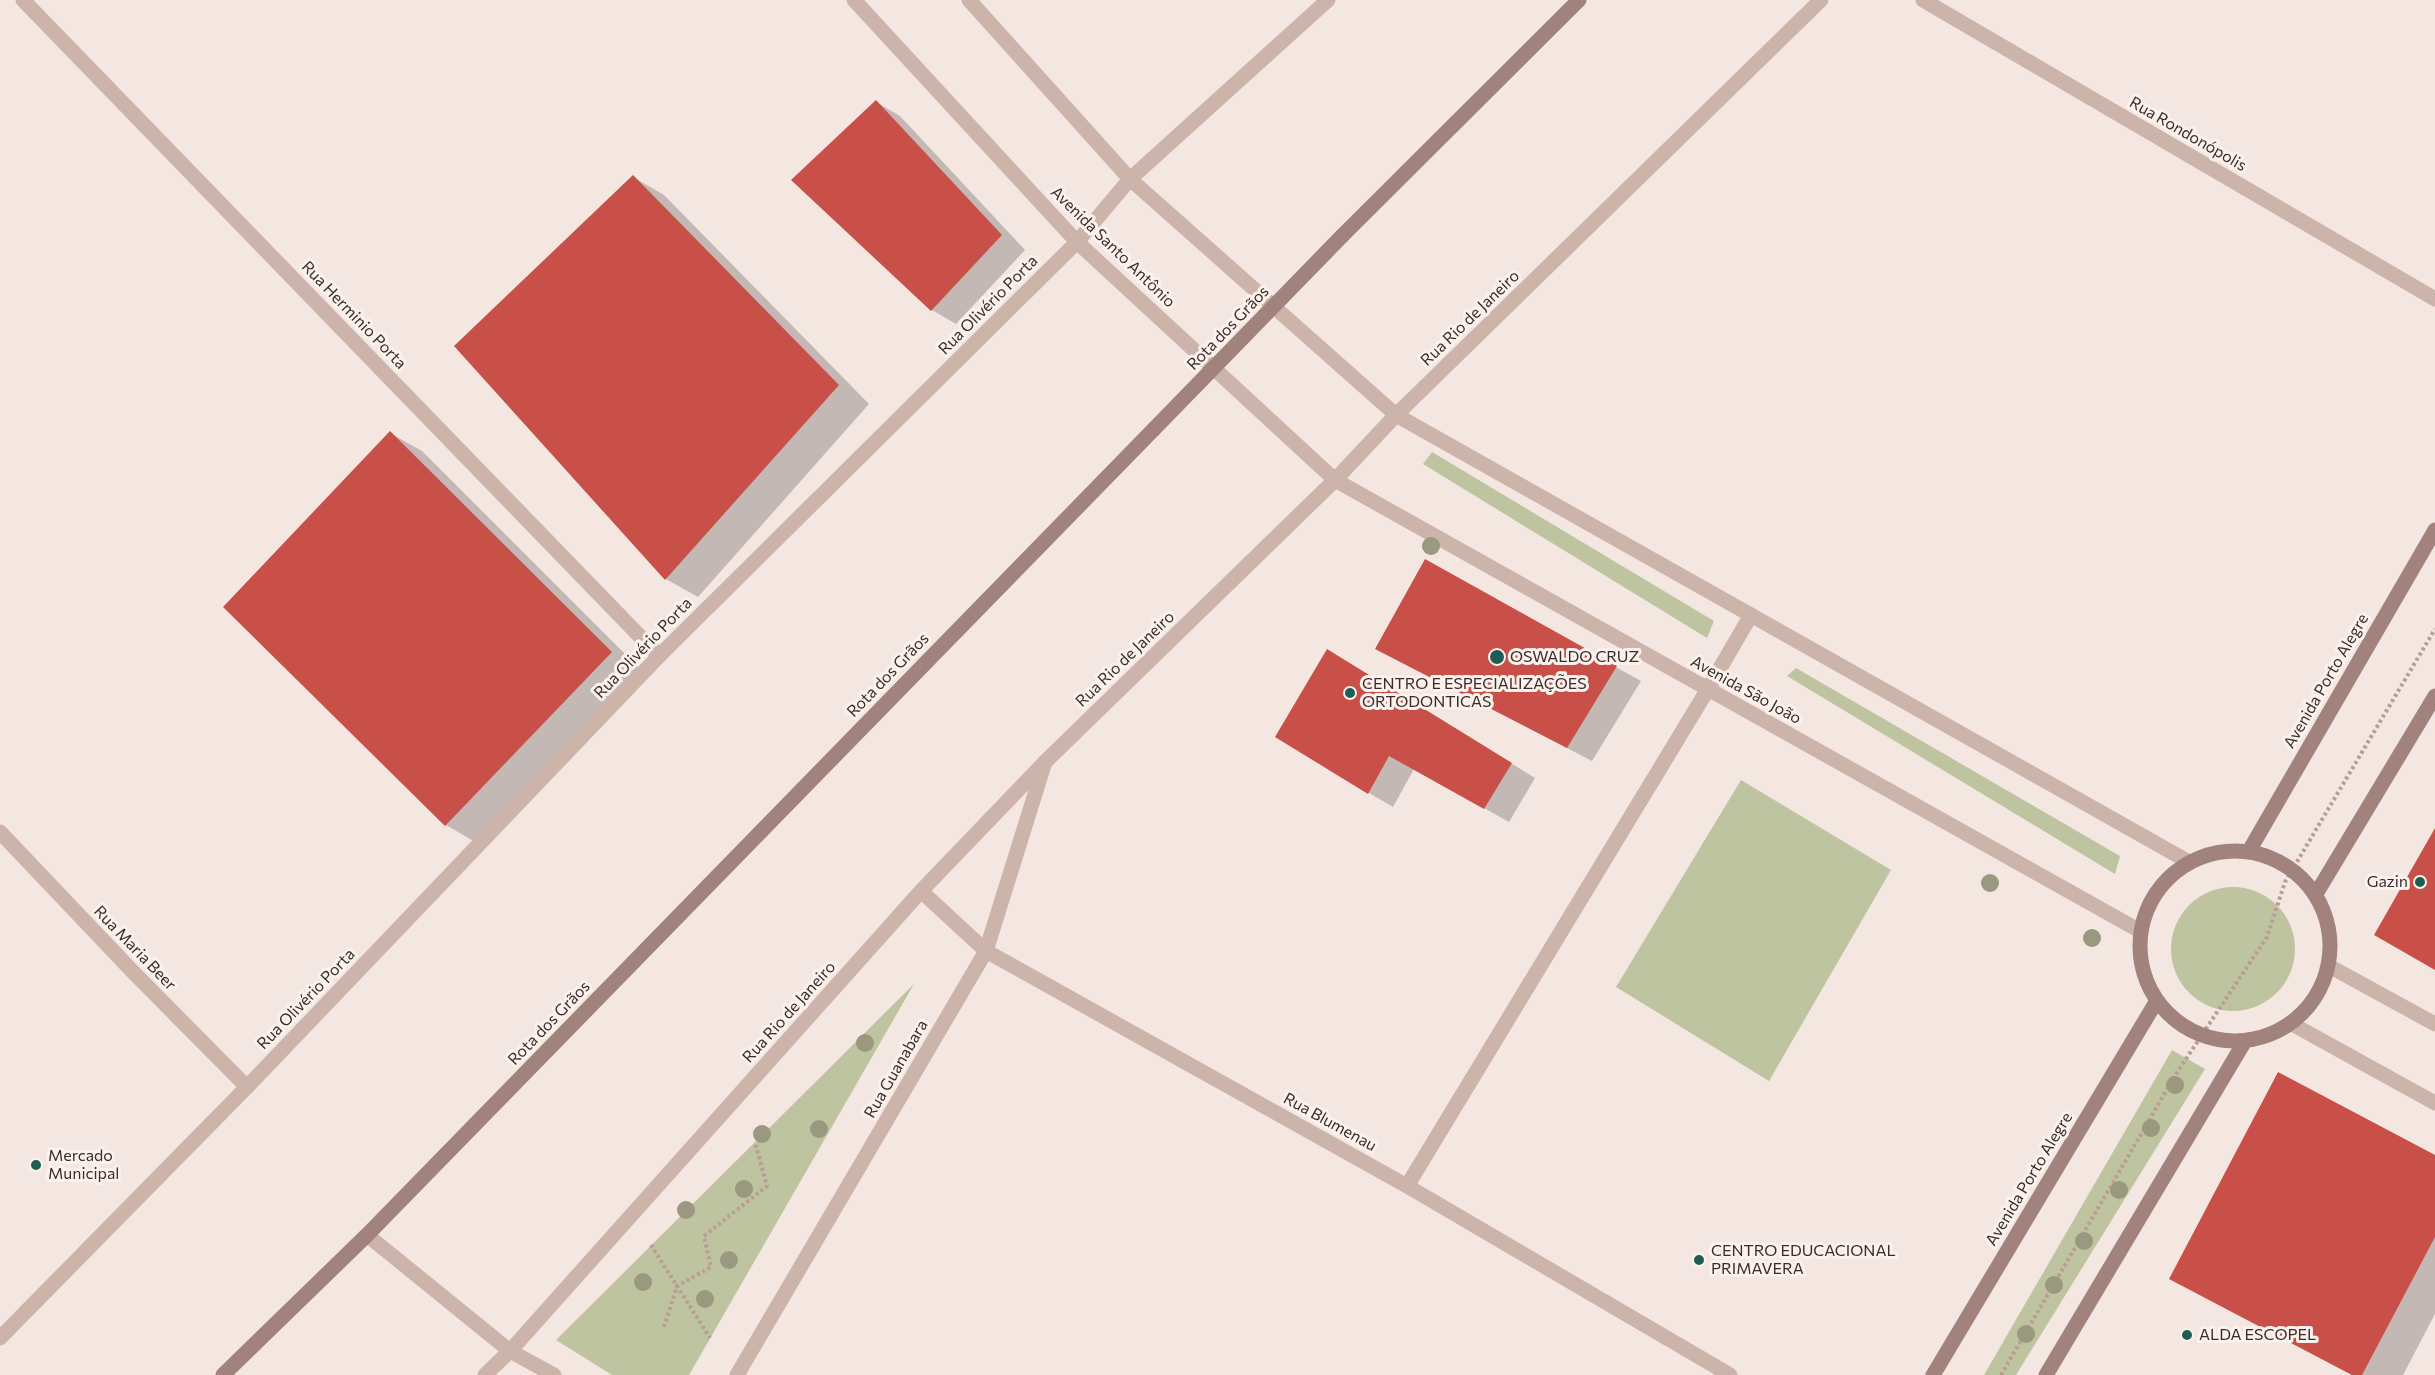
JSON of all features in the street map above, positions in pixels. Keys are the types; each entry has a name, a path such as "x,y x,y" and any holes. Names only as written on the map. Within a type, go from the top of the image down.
{"main road":[{"name":"Rota dos Grãos","path":"223,1375 367,1235 1342,236 1579,0"},
{"name":"Avenida Porto Alegre","path":"2249,851 2435,530"},
{"path":"2316,894 2435,696"},
{"path":"2218,851 2249,851 2275,859 2292,870 2316,894 2327,917 2331,941 2329,966 2322,988 2309,1008 2292,1024 2270,1036 2245,1041 2214,1039 2186,1028 2156,1002 2147,985 2140,958 2140,931 2149,904 2165,880 2189,861 2218,851"},
{"name":"Avenida Porto Alegre","path":"1933,1375 2156,1002"},
{"path":"2046,1375 2245,1041"}],"street":[{"name":"Rua Herminio Porta","path":"23,0 659,656"},
{"name":"Avenida Santo Antônio","path":"854,0 1077,242 1335,480"},
{"path":"969,0 1130,179 1396,415 2189,861"},
{"name":"Rua Olivério Porta","path":"0,1338 247,1087 659,656 1077,242 1130,179 1328,0"},
{"name":"Rua Rio de Janeiro","path":"485,1375 510,1351 921,891 1045,762 1335,480 1396,415 1821,0"},
{"name":"Rua Rondonópolis","path":"1923,0 2435,299"},
{"name":"Avenida São João","path":"1335,480 2140,931"},
{"path":"1407,1186 1751,615"},
{"name":"Rua Guanabara","path":"737,1375 986,951 1045,762"},
{"name":"Rua Maria Beer","path":"0,832 135,974 247,1087"},
{"name":"Rua Blumenau","path":"921,891 986,951 1407,1186 1730,1375"},
{"path":"2329,966 2435,1024"},
{"path":"2292,1024 2435,1103"},
{"path":"367,1235 510,1351 554,1375"}],"path":[{"path":"2001,1375 2169,1084 2267,937 2285,882 2435,629"},
{"path":"664,1327 677,1286 711,1267 704,1236 767,1186 755,1142"},
{"path":"651,1245 710,1338"}],"green space":[{"path":"1432,452 1714,621 1707,638 1423,464"},
{"path":"1796,668 2120,856 2115,874 1787,676"},
{"path":"1741,780 1891,870 1769,1081 1616,987"},
{"path":"2233,887 2257,892 2268,897 2277,905 2285,914 2290,925 2295,949 2290,973 2285,984 2277,993 2268,1001 2257,1006 2233,1011 2209,1006 2198,1001 2189,993 2181,984 2176,973 2171,949 2176,925 2181,914 2189,905 2198,897 2209,892"},
{"path":"914,984 689,1375 612,1375 556,1340"},
{"path":"2172,1050 2205,1069 2016,1375 1984,1375"}],"building":[{"path":"876,100 1002,235 931,311 791,180"},
{"path":"633,175 839,385 665,580 454,346"},
{"path":"390,431 612,652 445,826 223,607"},
{"name":"OSWALDO CRUZ","path":"1425,559 1617,666 1567,748 1375,649"},
{"name":"CENTRO E ESPECIALIZAÇÕES ORTODONTICAS","path":"1327,649 1512,763 1484,809 1389,756 1368,794 1275,737"},
{"name":"Gazin","path":"2435,828 2435,970 2374,935"},
{"path":"2278,1072 2435,1155 2435,1237 2362,1375 2352,1375 2169,1279"}],"place":[{"name":"OSWALDO CRUZ","path":"1497,657"},
{"name":"CENTRO E ESPECIALIZAÇÕES ORTODONTICAS","path":"1350,693"},
{"name":"Gazin","path":"2420,882"},
{"name":"Mercado Municipal","path":"36,1165"},
{"name":"CENTRO EDUCACIONAL PRIMAVERA","path":"1699,1260"},
{"name":"ALDA ESCOPEL","path":"2187,1335"}]}
